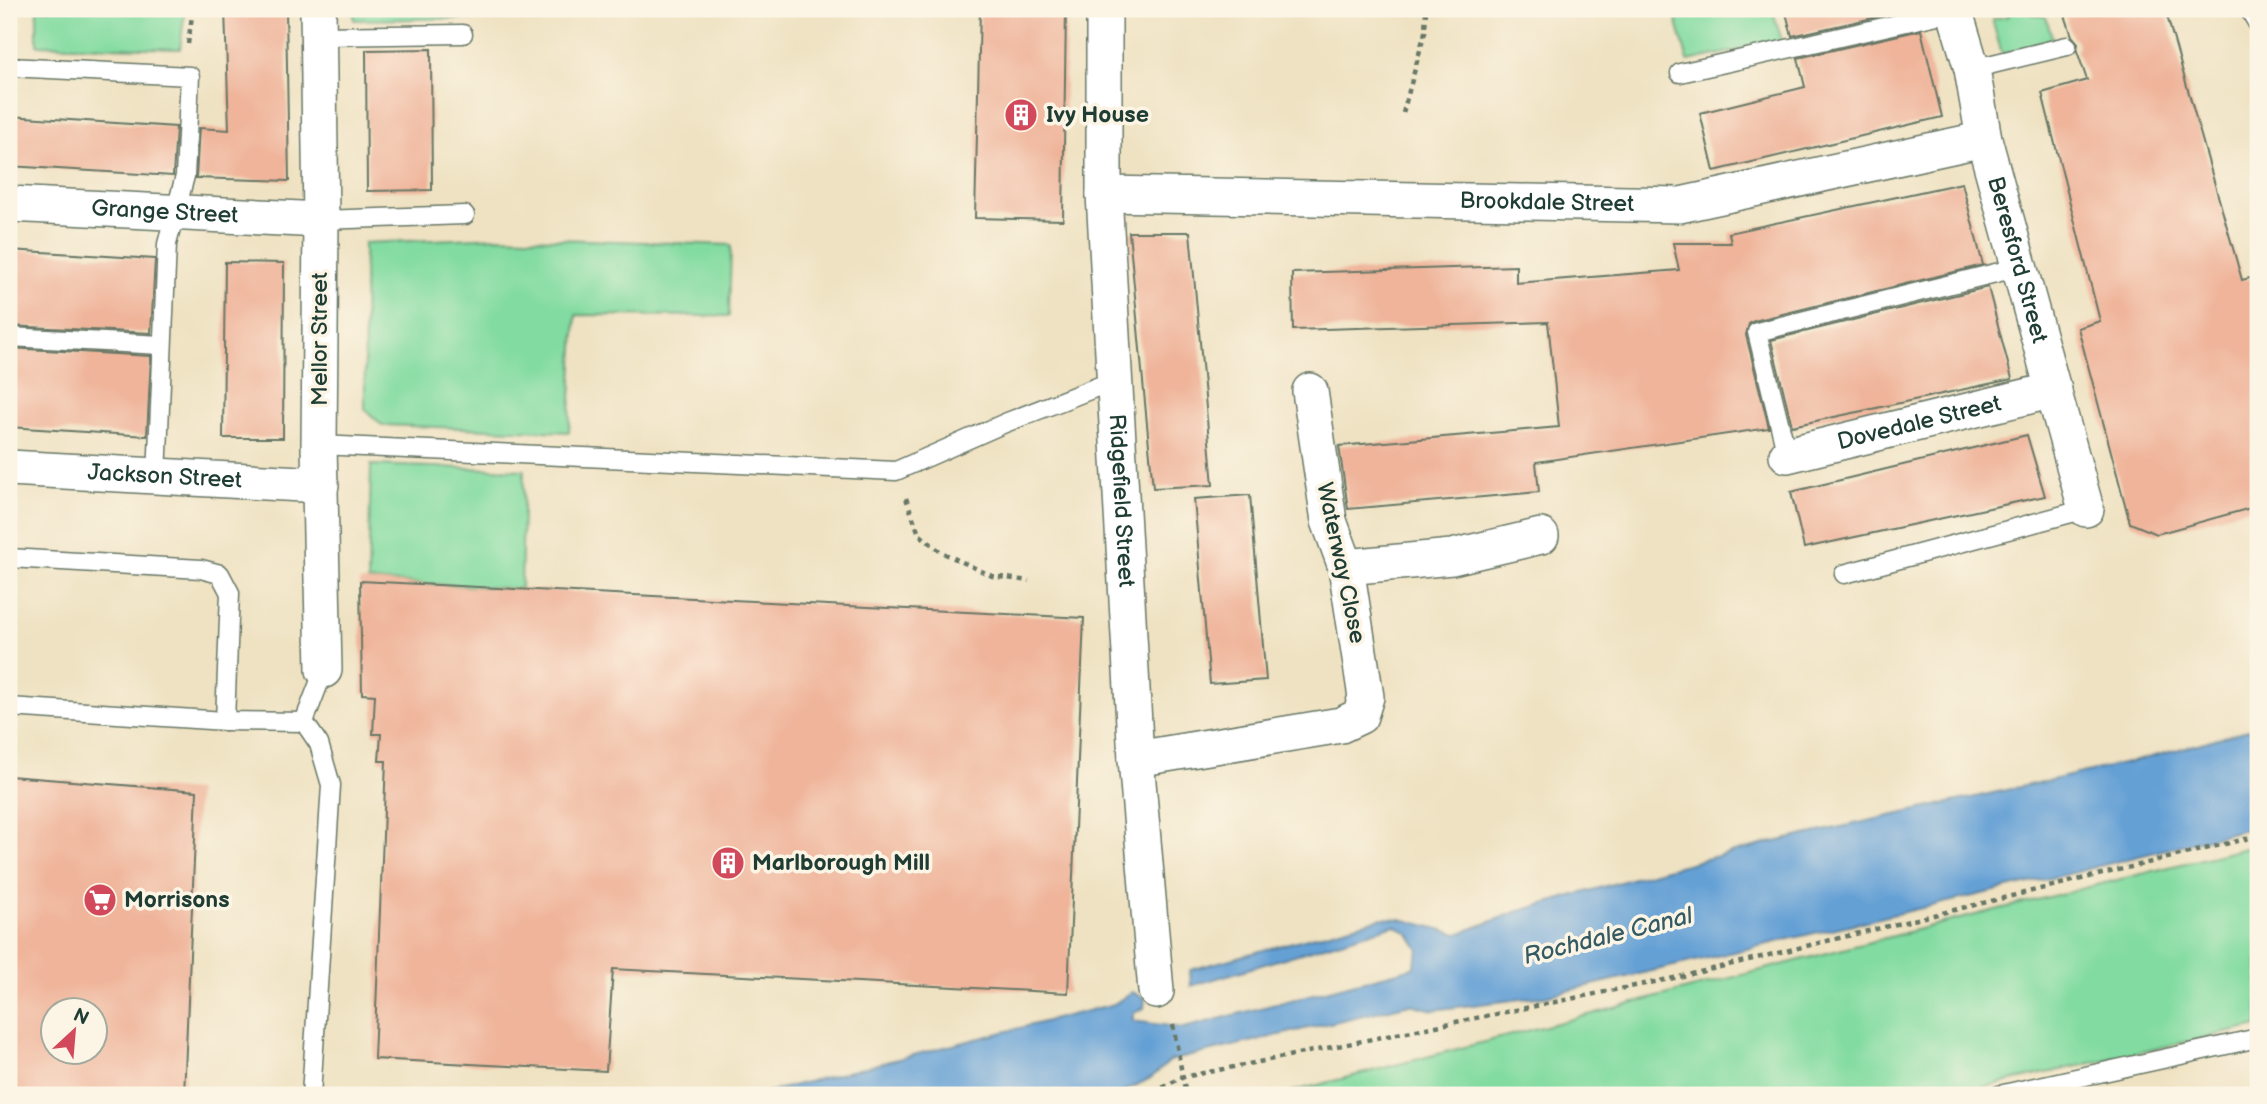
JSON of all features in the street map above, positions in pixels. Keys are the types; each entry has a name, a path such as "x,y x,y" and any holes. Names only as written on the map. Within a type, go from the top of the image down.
{"street":[{"name":"Ridgefield Street","path":"1104,9 1104,194 1136,759 1164,1004"},
{"name":"Beresford Street","path":"1955,10 1972,69 1983,139 2086,509"},
{"name":"Mellor Street","path":"318,22 321,220 319,445 324,670"},
{"name":"Brookdale Street","path":"1104,194 1680,205 1983,139"},
{"name":"Grange Street","path":"9,204 321,220"},
{"name":"Dovedale Street","path":"1787,455 2054,390"},
{"name":"Waterway Close","path":"1136,759 1340,725 1360,716 1366,697 1346,567 1329,520 1310,391"},
{"name":"Jackson Street","path":"9,468 321,485"},
{"path":"1346,567 1452,557 1541,536"}],"lane":[{"path":"2249,9 2258,24"},
{"path":"1680,74 1955,10"},
{"path":"318,22 463,34"},
{"path":"1972,69 2067,46"},
{"path":"9,67 190,76 185,176 167,244 157,476"},
{"path":"321,220 465,215"},
{"path":"1787,455 1757,332 2020,267"},
{"path":"9,337 162,345"},
{"path":"319,445 896,471 1005,423 1115,380"},
{"path":"1844,574 2086,509"},
{"path":"9,558 201,569 220,574 230,593 225,721"},
{"path":"303,722 324,670"},
{"path":"9,707 225,721 303,722"},
{"path":"303,722 319,744 331,785 311,1095"},
{"path":"1999,1095 2258,1038"}],"path":[{"path":"1403,113 1425,32 1426,9"},
{"path":"896,471 919,534 941,552 992,576 1029,581"},
{"path":"1144,1095 1184,1077 1679,977 2258,836"},
{"path":"1164,1004 1184,1077 1186,1095"}],"green space":[{"path":"37,9 185,9 180,49 37,45"},
{"path":"354,9 490,9 490,18 354,20"},
{"path":"1673,9 1714,9 1715,12 1727,9 1772,9 1782,41 1688,61"},
{"path":"2007,9 2032,9 2032,14 2046,17 2053,41 2002,54 1992,19 2009,16"},
{"path":"499,237 731,245 729,316 576,315 569,432 382,425 365,409 364,243"},
{"path":"371,465 524,470 521,589 368,581"},
{"path":"2258,845 2258,1026 1948,1095 1292,1095 1291,1092 1943,923"}],"water":[{"name":"Rochdale Canal","path":"2258,727 2258,826 2068,874 1545,996 1433,1010 1410,1004 1170,1061 1151,1078 1117,1095 756,1095 1114,1004 1132,992 1145,998 1144,1008 1133,1013 1133,1021 1184,1028 1413,968 1419,950 1409,934 1395,925 1191,986 1190,970 1381,918 1401,919 1458,934 1516,912 1662,870 1774,842 2140,760"}],"building":[{"path":"225,9 286,9 289,181 196,178 199,128 229,130"},
{"name":"Ivy House","path":"980,9 1066,9 1063,220 975,218"},
{"path":"1785,9 1913,9 1792,36"},
{"path":"2063,9 2165,9 2242,280 2258,276 2258,506 2157,534 2130,523 2078,328 2100,321 2042,93 2087,80 2077,51 2078,43 2072,36"},
{"path":"1921,30 1942,117 1714,171 1700,113 1805,87 1798,58"},
{"path":"431,49 432,190 367,191 366,50"},
{"path":"9,116 176,127 173,176 9,166"},
{"path":"1962,183 1983,265 1749,324 1746,335 1769,428 1536,462 1539,492 1348,509 1339,446 1559,427 1548,322 1293,330 1292,273 1516,266 1516,283 1679,270 1673,243 1731,243 1729,233"},
{"path":"1129,232 1190,232 1213,485 1153,488"},
{"path":"9,250 155,259 151,333 9,326"},
{"path":"225,262 284,263 283,438 223,438"},
{"path":"1988,287 2012,379 1792,426 1771,340"},
{"path":"9,348 151,356 147,436 9,427"},
{"path":"2027,435 2045,496 1804,548 1791,492"},
{"path":"1250,495 1266,680 1210,684 1194,499"},
{"name":"Marlborough Mill","path":"360,581 1084,618 1068,993 613,969 606,1071 374,1059 386,761 379,761 381,734 373,734 375,695 362,694"},
{"name":"Morrisons","path":"9,776 197,791 184,1095 9,1095"}],"place":[{"name":"Ivy House","path":"1021,115"},
{"name":"Marlborough Mill","path":"728,863"},
{"name":"Morrisons","path":"100,900"}]}
